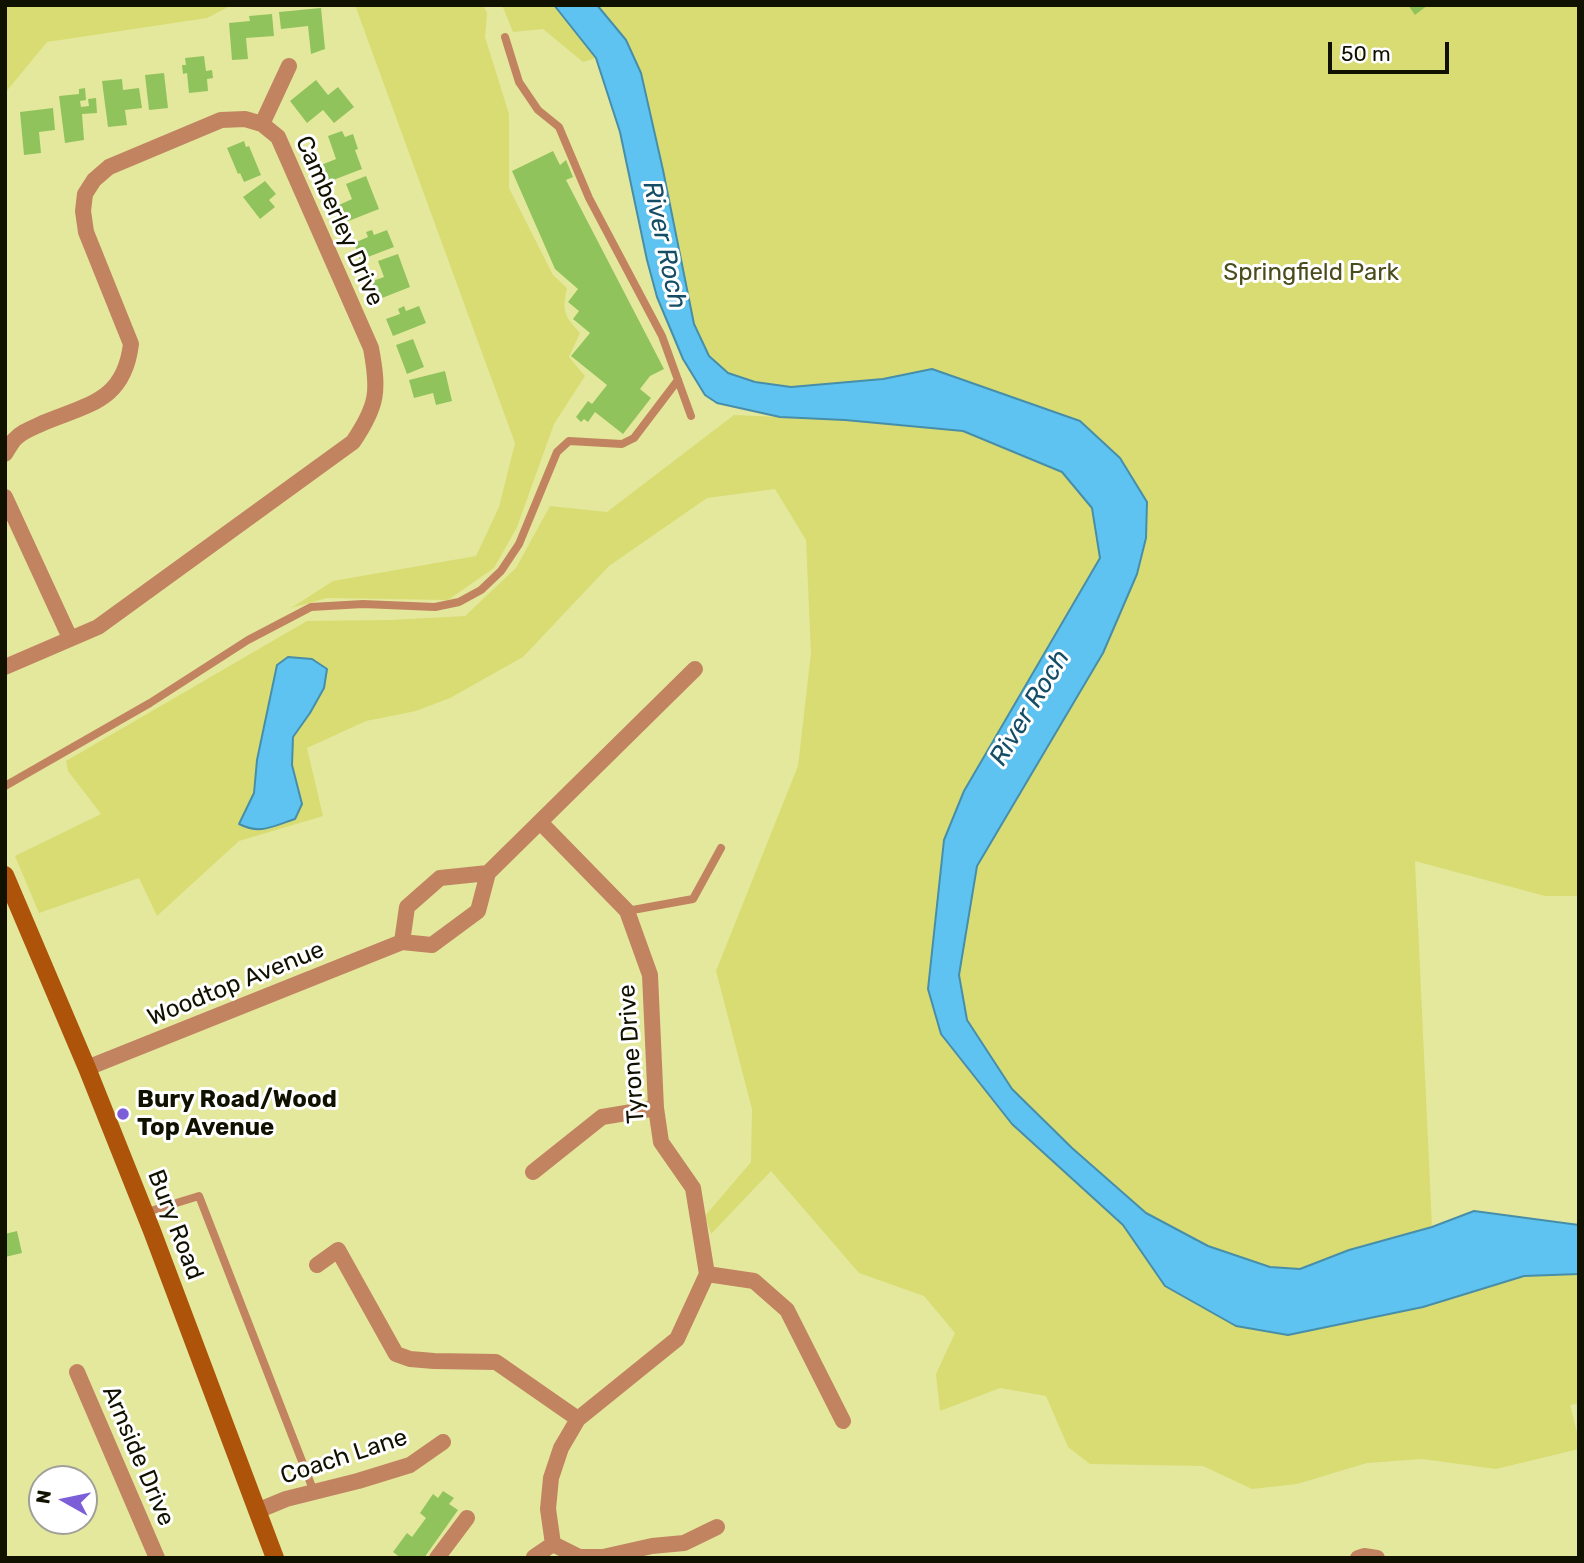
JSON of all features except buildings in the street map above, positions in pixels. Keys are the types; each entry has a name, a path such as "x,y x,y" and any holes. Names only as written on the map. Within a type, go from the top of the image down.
{"main road":[{"name":"Bury Road","path":"5,875 145,1213 275,1558"}],"street":[{"path":"262,124 290,65"},
{"name":"Camberley Drive","path":"5,454 14,440 25,431 106,396 121,380 128,362 131,344 86,232 83,211 85,194 94,180 109,167 221,120 245,119 262,124 278,137 371,348 376,377 375,401 366,422 353,442 99,627 5,667"},
{"path":"5,497 70,638"},
{"path":"402,942 407,907 440,878 488,873 695,669"},
{"name":"Tyrone Drive","path":"540,822 626,911 650,975 656,1108 662,1142 693,1188 707,1273"},
{"name":"Woodtop Avenue","path":"87,1068 402,942 432,945 478,911 488,873"},
{"path":"533,1172 601,1117 656,1108"},
{"path":"317,1265 338,1250 396,1354 410,1359 434,1361 496,1362 578,1419"},
{"path":"553,1544 548,1509 551,1478 561,1448 578,1419 677,1339 707,1273 754,1281 787,1310 843,1421"},
{"name":"Arnside Drive","path":"77,1372 156,1558"},
{"name":"Coach Lane","path":"257,1511 286,1499 410,1465 443,1442"},
{"path":"437,1558 467,1518"},
{"path":"553,1544 579,1557 603,1557 652,1546 684,1543 717,1527"},
{"path":"534,1557 553,1544"},
{"path":"1358,1558 1377,1558"}],"lane":[{"path":"505,37 519,82 538,110 559,127 589,198 662,336 691,416"},
{"path":"5,786 150,703 248,640 311,607 363,604 435,607 459,602 481,590 501,571 519,544 558,452 569,441 622,444 634,438 678,380"},
{"path":"626,911 693,899 721,848"},
{"path":"145,1213 199,1196 314,1492"}],"green space":[{"path":"5,5 232,5 207,18 47,42 5,93"},
{"path":"355,5 483,5 487,13 485,37 509,114 509,188 553,275 567,288 566,313 580,333 569,357 585,376 554,424 517,527 494,568 448,600 327,598 291,608 333,581 476,556 499,507 515,443"},
{"path":"502,5 554,5 596,58 583,62 543,29 513,32"},
{"name":"Springfield Park","path":"597,5 1579,5 1579,896 1545,896 1415,861 1432,1227 1349,1250 1300,1269 1270,1267 1208,1246 1146,1213 1072,1148 1012,1089 967,1020 959,975 977,866 1137,574 1080,421 932,369 883,379 791,387 755,382 728,373 709,356 694,324 641,73 626,40"},
{"path":"734,415 845,420 963,431 1062,472 1092,508 1100,558 964,791 944,840 928,989 1013,1124 1123,1225 1165,1286 1288,1335 1423,1307 1524,1276 1579,1274 1579,1403 1570,1405 1579,1449 1496,1469 1422,1459 1367,1463 1297,1484 1252,1489 1203,1466 1090,1464 1068,1447 1046,1396 1000,1388 940,1411 936,1374 955,1333 924,1296 859,1273 771,1171 711,1234 705,1216 751,1162 752,1109 716,971 798,766 811,653 806,540 775,489 707,498 609,566 523,657 450,698 416,711 366,721 307,748 323,816 239,841 157,916 139,878 39,913 15,856 101,814 68,771 66,761 307,621 465,616 516,568 550,506 607,512","holes":["312,659 327,669 324,688 293,737 292,765 302,804 295,819 239,824 254,793 257,760 277,665"]}],"water":[{"name":"River Roch","path":"554,5 597,5 626,40 641,73 694,324 709,356 728,373 755,382 791,387 883,379 932,369 1080,421 1120,458 1147,502 1146,538 1137,574 1103,653 977,866 959,975 967,1020 1012,1089 1072,1148 1146,1213 1208,1246 1270,1267 1300,1269 1349,1250 1432,1227 1474,1211 1579,1225 1579,1274 1524,1276 1423,1307 1288,1335 1236,1326 1165,1286 1123,1225 1012,1124 941,1034 928,989 944,840 964,791 1100,558 1092,508 1062,472 963,431 780,417 717,403 705,395 683,359 657,297 620,132 596,58"},
{"path":"288,657 312,659 327,669 324,688 293,737 292,765 302,804 295,819 267,828 254,829 239,824 254,793 257,760 277,665"}],"place":[{"name":"Bury Road/Wood Top Avenue","path":"123,1114"}]}
